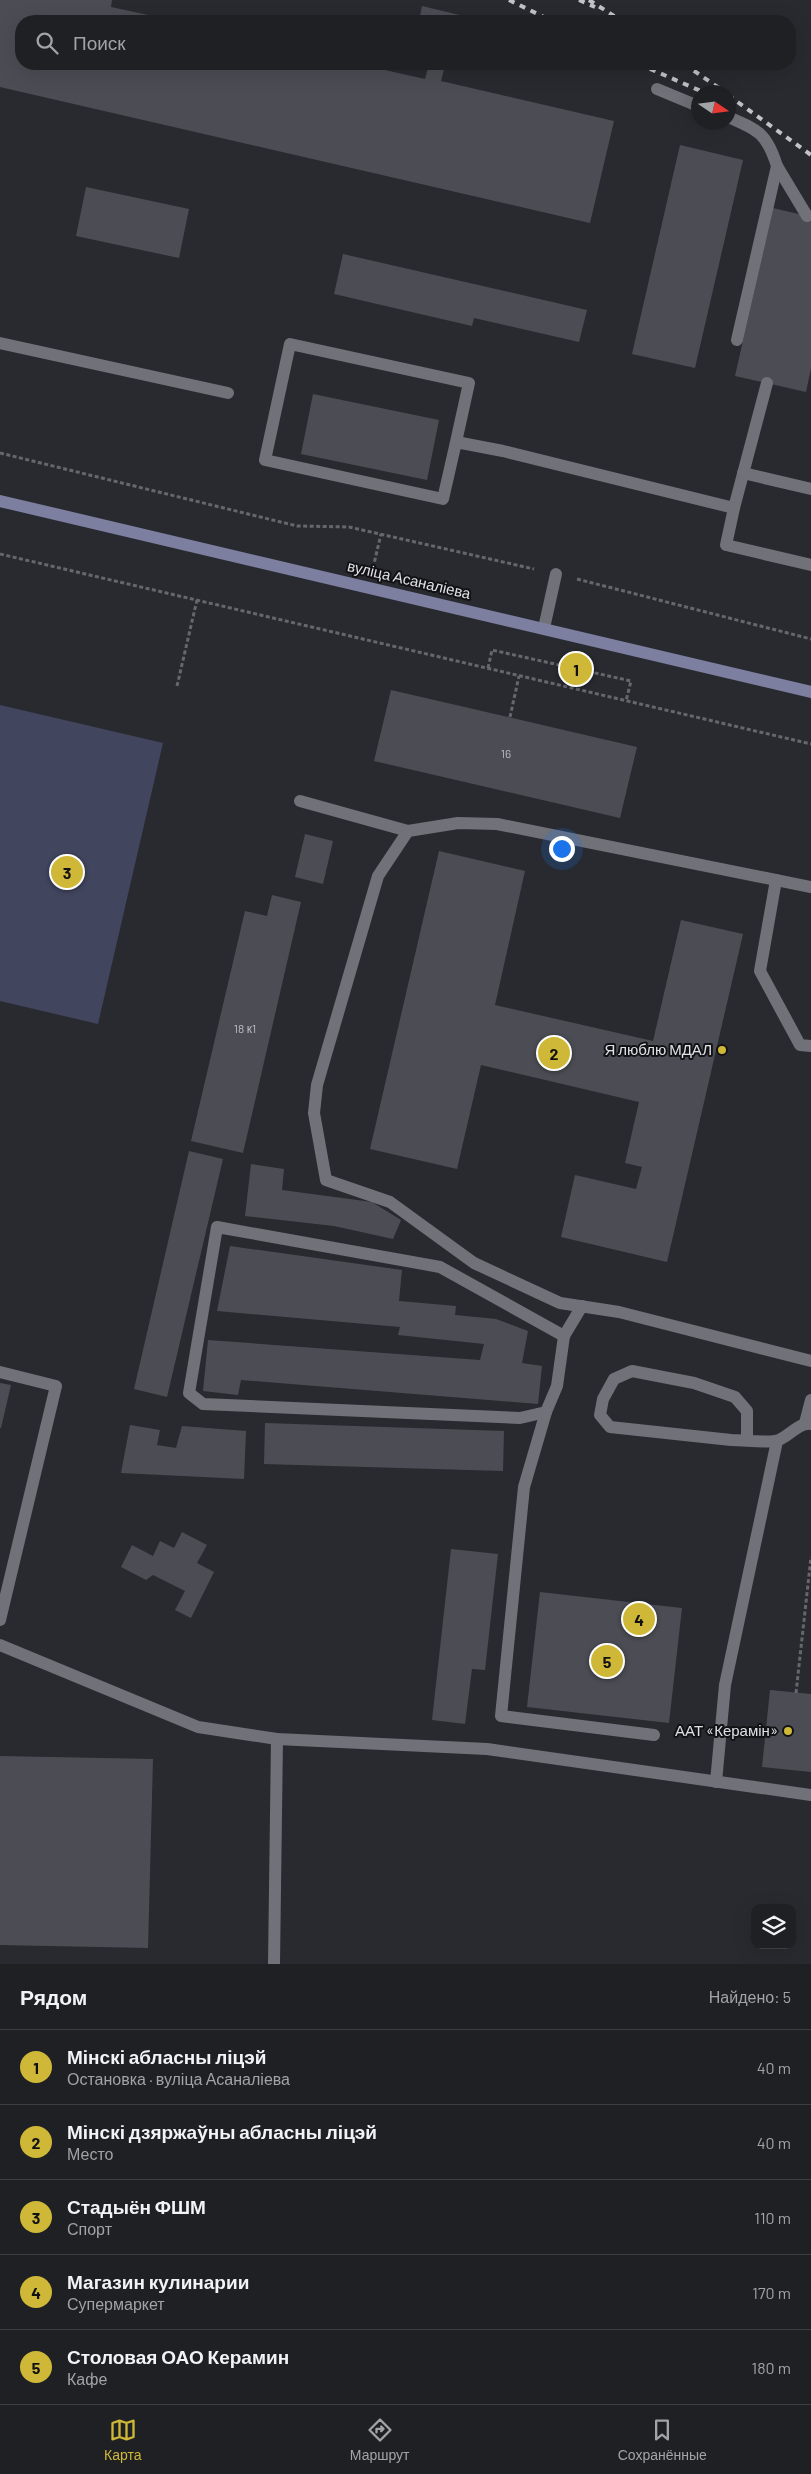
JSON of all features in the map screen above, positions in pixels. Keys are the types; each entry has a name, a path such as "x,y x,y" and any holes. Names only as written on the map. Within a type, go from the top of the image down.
{"street":[{"name":"вуліца Асаналіева","path":"0,501 811,692"}],"lane":[{"path":"657,89 691,103"},
{"path":"736,121 750,126 770,143 777,166 807,216"},
{"path":"737,340 777,166"},
{"path":"0,343 228,393"},
{"path":"290,344 469,383 456,442 443,499 264,460 290,344"},
{"path":"767,383 726,545 811,565"},
{"path":"456,442 513,453 734,508"},
{"path":"743,473 811,488"},
{"path":"544,628 556,574"},
{"path":"300,801 408,831 458,823 496,824 811,887"},
{"path":"408,831 378,876 317,1085 314,1112 326,1180 390,1202 474,1263 560,1303 619,1312 811,1360"},
{"path":"776,880 760,970 800,1045 811,1046"},
{"path":"546,1412 520,1418 203,1404 189,1393 216,1227 440,1267 564,1336"},
{"path":"582,1306 564,1336 557,1386 546,1412 524,1487 501,1716 654,1735"},
{"path":"747,1440 747,1411 735,1397 694,1383 632,1371 614,1378 603,1398 600,1415 610,1427 747,1440 777,1441 808,1424 811,1400"},
{"path":"0,1372 56,1386 0,1620"},
{"path":"716,1782 725,1685 777,1441"},
{"path":"0,1645 198,1727 278,1739 487,1749 811,1795"},
{"path":"274,1964 278,1739"}],"path":[{"path":"0,453 297,526 349,527 556,574 811,639"},
{"path":"368,587 381,534"},
{"path":"0,554 811,744"},
{"path":"177,686 197,600"},
{"path":"488,668 492,650 631,681 626,701"},
{"path":"510,717 519,676"},
{"path":"796,1693 811,1557"}],"shaded area":[{"path":"0,705 163,743 98,1024 0,1001"}],"building":[{"path":"0,0 112,0 111,7 148,15 15,15 15,70 385,70 425,79 427,70 444,70 441,81 614,121 590,223 0,87"},
{"path":"422,6 460,15 420,15"},
{"path":"680,145 743,160 695,368 632,354"},
{"path":"86,187 189,209 179,258 76,236"},
{"path":"773,208 811,217 811,368 806,392 735,376"},
{"path":"343,254 587,310 579,342 474,318 472,326 334,294"},
{"path":"313,394 439,420 427,480 301,454"},
{"path":"391,690 637,747 620,818 374,761"},
{"path":"305,834 333,841 323,884 295,877"},
{"path":"439,851 525,871 495,1005 653,1041 681,920 743,934 667,1262 561,1237 575,1175 636,1189 642,1167 625,1163 639,1102 481,1065 457,1169 370,1149"},
{"path":"272,895 301,902 243,1153 191,1141 245,911 267,916"},
{"path":"189,1151 223,1159 167,1397 134,1389"},
{"path":"251,1164 284,1169 282,1190 372,1202 401,1220 393,1239 334,1226 245,1216"},
{"path":"230,1246 402,1270 399,1301 456,1306 455,1315 496,1319 528,1331 522,1363 542,1366 538,1404 241,1380 238,1395 203,1391 208,1340 480,1360 484,1344 398,1335 400,1327 217,1311"},
{"path":"0,1383 11,1385 1,1428 0,1428"},
{"path":"265,1423 504,1431 503,1471 264,1464"},
{"path":"130,1425 160,1430 157,1445 176,1448 182,1426 246,1431 244,1479 121,1473"},
{"path":"182,1532 207,1545 197,1563 214,1572 191,1618 175,1610 185,1591 153,1575 146,1580 121,1567 132,1545 153,1556 160,1541 174,1548"},
{"path":"451,1549 498,1554 485,1670 472,1669 465,1724 432,1720"},
{"path":"540,1592 682,1608 669,1723 527,1707"},
{"name":"ААТ «Керамін»","path":"770,1690 811,1694 811,1772 762,1767"},
{"path":"0,1756 153,1759 148,1948 0,1945"}],"railway":[{"path":"509,0 540,15"},
{"path":"579,0 595,7"},
{"path":"589,0 613,15"},
{"path":"653,70 691,87"},
{"path":"693,70 715,85"},
{"path":"736,101 811,155"}],"place":[{"name":"Мінскі абласны ліцэй","path":"576,669"},
{"name":"Стадыён ФШМ","path":"67,872"},
{"name":"Я люблю МДАЛ","path":"722,1050"},
{"name":"Мінскі дзяржаўны абласны ліцэй","path":"554,1053"},
{"name":"Магазин кулинарии","path":"639,1619"},
{"name":"Столовая ОАО Керамин","path":"607,1661"},
{"name":"ААТ «Керамін»","path":"788,1731"}]}
